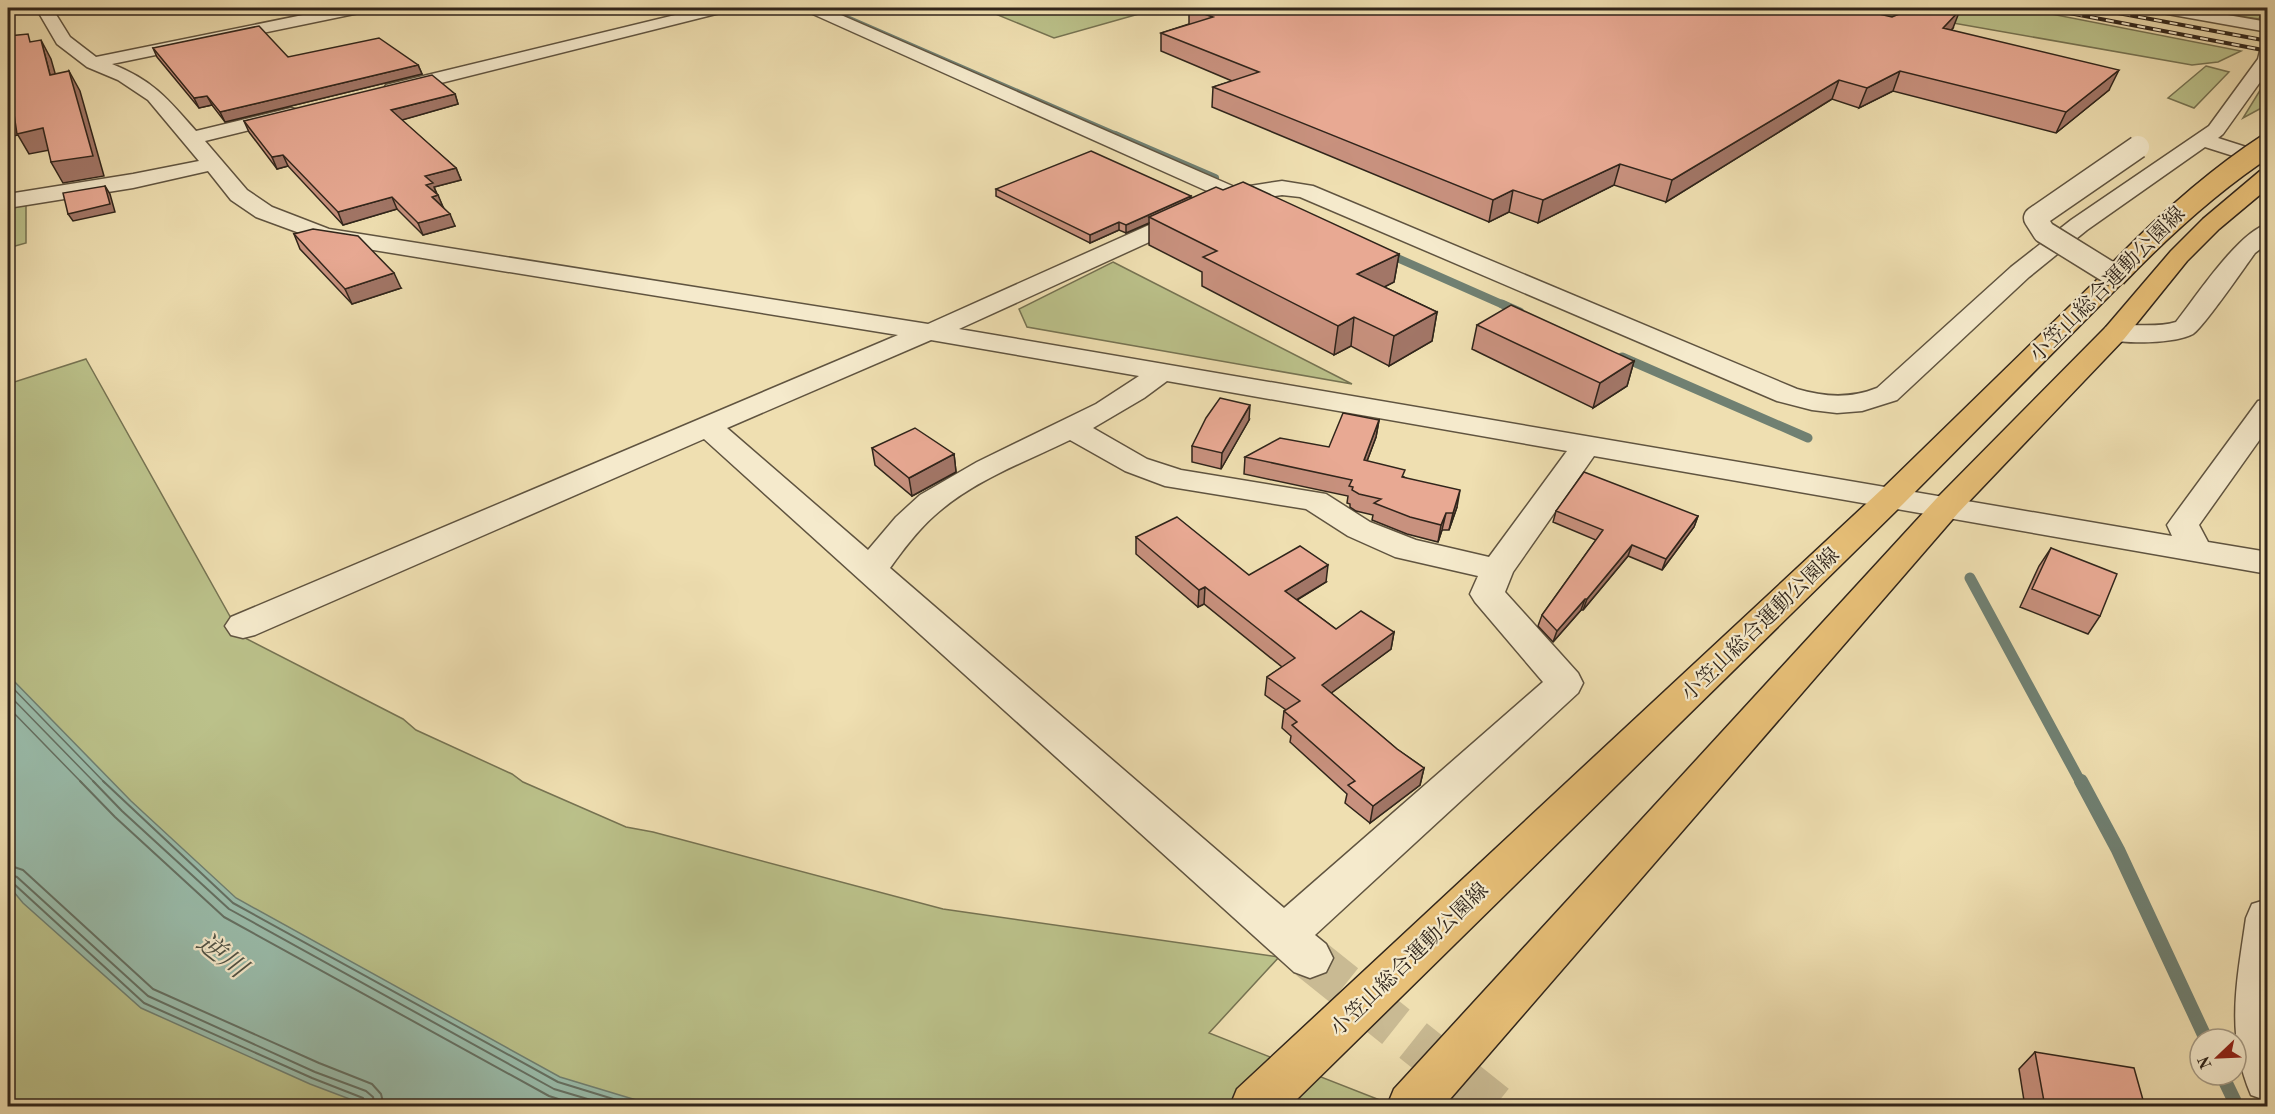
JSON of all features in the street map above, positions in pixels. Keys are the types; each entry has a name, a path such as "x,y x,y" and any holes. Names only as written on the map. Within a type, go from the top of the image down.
{"main road":[{"name":"小笠山総合運動公園線","path":"1265,1096 1892,497 2184,207 2235,167 2268,146"},
{"name":"小笠山総合運動公園線","path":"1412,1107 1947,506 2115,333 2179,256 2211,224 2268,176"}],"street":[{"path":"44,8 63,40 93,63 125,76 155,96 239,195 264,212 324,235 929,332 2268,563"},
{"path":"93,63 359,8"},
{"path":"375,93 722,8"},
{"path":"812,8 1234,195"},
{"path":"2162,8 2268,27"},
{"path":"40,44 63,40"},
{"path":"243,626 929,332 1234,195 1282,188 1305,191 1787,396 1814,403 1847,406 1870,402 1887,394 2020,272 2079,225 2216,130 2257,90 2267,58"},
{"path":"190,139 306,110"},
{"path":"2115,276 2044,232 2035,218 2138,147 2195,145 2268,161"},
{"path":"8,201 133,181 212,164"},
{"path":"2115,333 2168,333 2185,328 2247,249 2268,231"},
{"path":"870,570 928,503 999,462 1134,395 1161,373"},
{"path":"2196,549 2183,525 2268,407"},
{"path":"707,426 1297,946 1565,682 1486,594 1497,570 1587,445"},
{"path":"1071,428 1136,465 1176,479 1315,501 1359,529 1407,549 1497,570"},
{"path":"2268,918 2258,1008 2261,1062 2268,1078"}],"green space":[{"path":"981,8 1160,8 1054,38"},
{"path":"1802,8 2020,8 2241,51 2218,62 2192,65 1936,20 1886,22"},
{"path":"2183,8 2263,8 2259,19"},
{"path":"2206,66 2229,72 2194,108 2168,98"},
{"path":"2267,79 2267,105 2243,118"},
{"path":"26,202 26,243 8,248 8,205"},
{"path":"1113,262 1352,384 1027,327 1019,309"},
{"path":"86,359 241,636 403,719 416,730 512,774 523,782 626,827 653,832 943,909 1279,957 1209,1033 1395,1106 8,1106 8,384"}],"water":[{"name":"逆川","path":"8,675 131,801 236,898 560,1077 656,1106 368,1106 310,1084 141,1008 23,903 8,885"}],"building":[{"path":"1853,8 1892,17 1914,8 1947,8 1960,10 1943,28 2119,70 2066,112 1900,71 1867,88 1839,80 1672,180 1620,164 1543,200 1513,190 1493,200 1213,87 1259,72 1161,33 1213,17 1189,9"},
{"path":"259,26 288,57 379,38 418,65 220,112 207,96 194,98 153,48"},
{"path":"28,34 30,42 41,40 50,75 69,71 93,156 51,162 43,128 17,134 14,114 8,115 8,36"},
{"path":"432,75 455,94 391,110 456,168 425,176 433,183 426,185 438,195 432,197 450,214 418,223 392,197 338,212 283,155 272,157 244,121"},
{"path":"1091,151 1191,196 1126,225 1119,222 1090,235 996,189"},
{"path":"1243,182 1399,254 1357,274 1437,312 1394,336 1354,317 1338,326 1203,257 1217,251 1149,217 1216,187 1223,190"},
{"path":"105,186 110,204 68,214 63,193"},
{"path":"313,229 358,236 394,273 345,289 294,234"},
{"path":"1511,305 1634,361 1600,383 1477,325"},
{"path":"1220,398 1250,405 1222,453 1192,446 1206,418"},
{"path":"1343,413 1379,420 1364,460 1405,470 1402,477 1460,490 1453,513 1446,513 1441,525 1410,517 1374,503 1381,499 1352,490 1353,487 1349,486 1352,480 1245,457 1280,438 1329,447"},
{"path":"915,428 954,454 909,478 872,448"},
{"path":"1584,472 1698,516 1666,559 1632,545 1557,631 1542,615 1603,530 1556,511"},
{"path":"1177,517 1249,575 1300,546 1328,565 1285,591 1336,629 1361,611 1394,632 1322,685 1397,749 1424,768 1373,806 1348,785 1355,781 1292,725 1297,722 1284,711 1300,701 1267,677 1295,658 1205,587 1199,590 1136,537"},
{"path":"2051,548 2117,574 2100,616 2032,589"},
{"path":"2035,1052 2134,1068 2145,1107 2045,1107"}],"waterway":[{"path":"824,8 1119,136"},
{"path":"1115,135 1215,178"},
{"path":"1386,253 1506,306"},
{"path":"1502,304 1520,312"},
{"path":"1622,357 1808,438"},
{"path":"1970,578 2081,783"},
{"path":"2081,781 2118,850 2200,1027"},
{"path":"2228,1087 2237,1106"}],"tunnel":[{"path":"1310,958 1495,1106"}],"railway":[{"path":"2043,8 2268,51"},
{"path":"2091,8 2268,41"}]}
